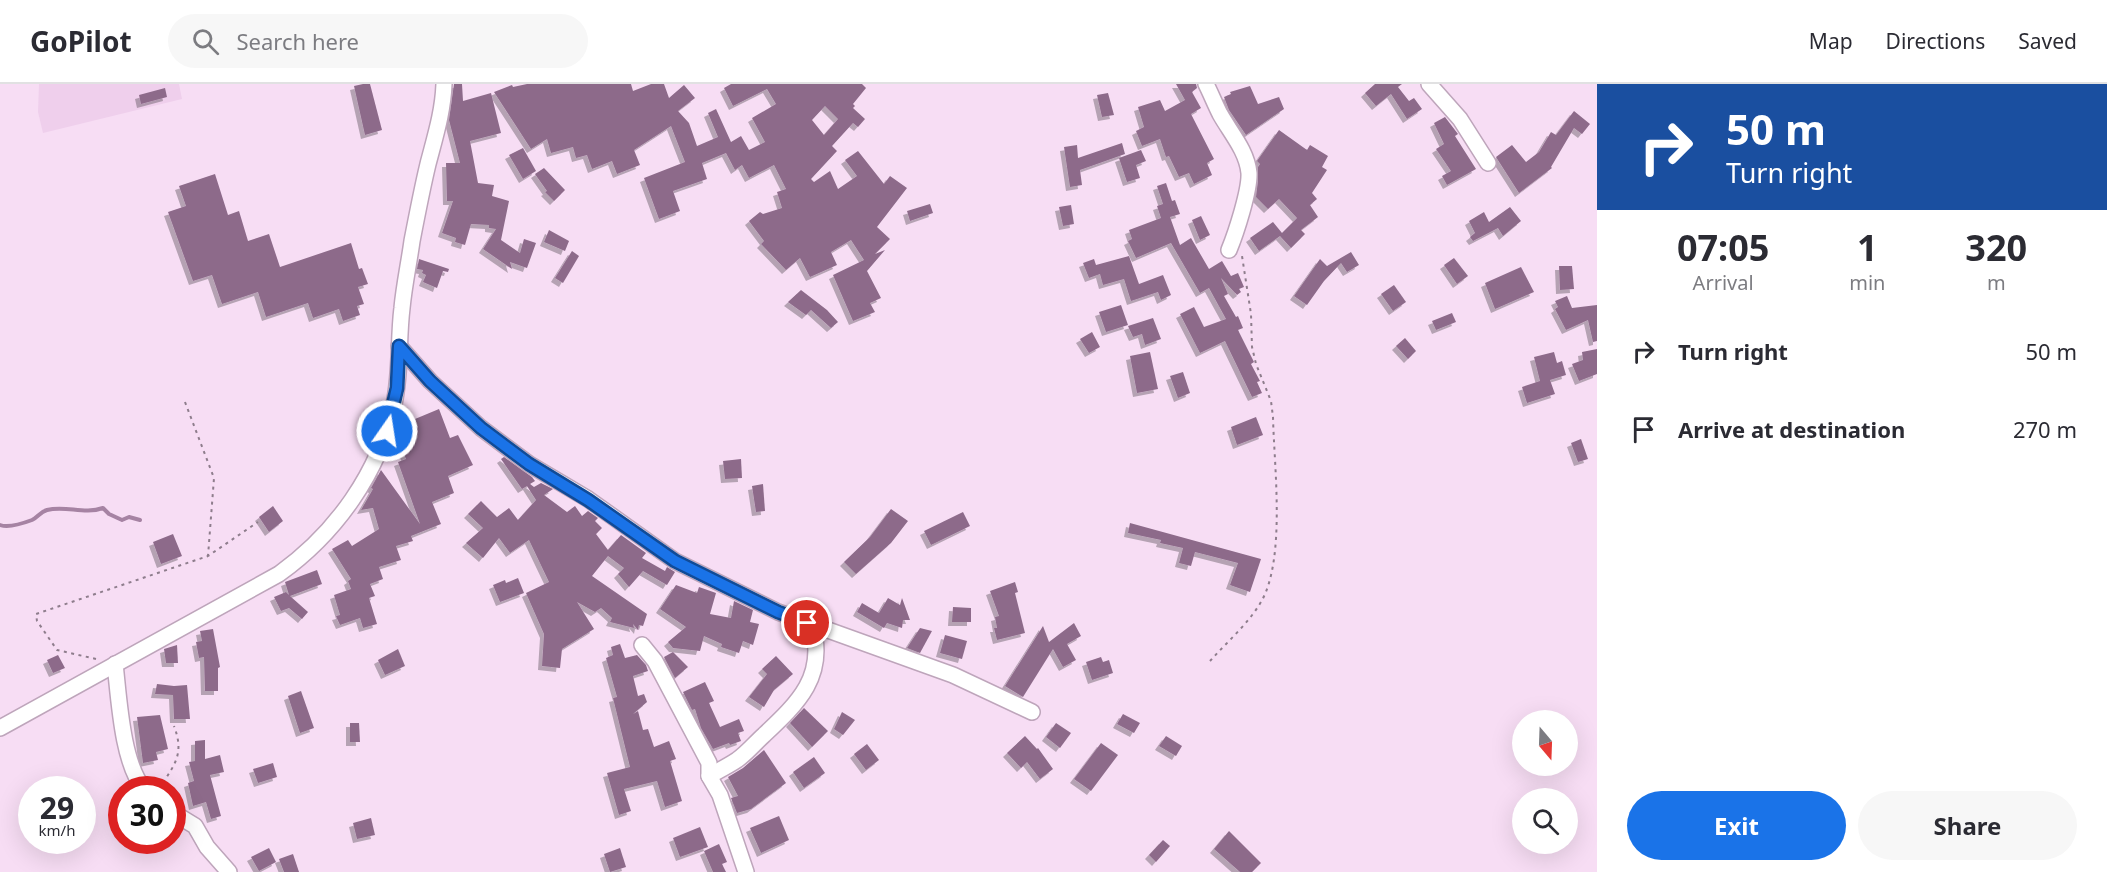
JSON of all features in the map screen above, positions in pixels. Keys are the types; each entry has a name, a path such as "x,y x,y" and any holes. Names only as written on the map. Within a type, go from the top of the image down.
{"street":[{"path":"0,728 279,574 305,554 333,527 362,484 387,431 397,388 402,309 413,237 443,105 444,84"},
{"path":"1206,84 1242,151 1248,168 1247,190 1236,233 1229,250"},
{"path":"1429,84 1460,119 1488,163"},
{"path":"399,346 430,381 481,428 543,474 588,500 675,561 778,612 953,675 1032,712"},
{"path":"709,776 738,759 790,712 801,697 816,661 817,643 812,625"},
{"path":"642,645 655,661 709,763 709,776 720,795 746,872"},
{"path":"115,664 127,748 135,776"},
{"path":"186,821 195,826 207,847 230,872"}],"path":[{"path":"1210,661 1260,603 1271,577 1275,546 1273,417 1252,346 1251,314 1236,233"},
{"path":"185,402 214,478 208,556"},
{"path":"115,664 57,650 37,621 36,614 208,556 258,522"},
{"path":"167,776 176,762 180,742 174,726"}],"shaded area":[{"path":"39,84 179,84 182,99 43,133 38,112"}],"building":[{"path":"370,84 382,130 365,135 354,86"},
{"path":"454,84 462,84 463,101 491,93 501,133 470,141 478,183 494,185 492,196 509,201 501,240 520,253 524,239 536,243 527,268 510,262 512,269 483,249 496,229 489,228 489,225 471,224 465,245 455,242 456,238 442,233 453,201 447,201 446,163 460,163 449,120"},
{"path":"527,84 631,84 633,91 651,84 664,84 669,98 684,85 695,98 678,111 689,123 697,146 718,137 708,113 716,109 731,142 741,136 749,150 765,142 752,118 776,104 767,89 733,106 724,88 731,84 862,84 866,88 853,104 855,106 853,108 865,119 858,127 853,123 832,146 837,151 811,179 814,182 830,171 838,189 857,176 845,160 858,151 884,184 890,176 907,188 877,227 890,239 875,254 885,250 867,271 881,298 870,303 875,312 853,321 833,275 864,260 851,240 831,252 837,265 810,277 800,258 786,270 761,244 764,241 749,221 760,212 763,214 782,208 777,192 786,189 774,165 749,178 742,165 735,170 726,153 702,163 707,179 673,191 680,211 659,219 644,178 685,162 671,126 634,150 640,165 617,174 612,161 592,169 587,155 576,158 573,147 551,153 547,139 531,149 494,92 512,85 513,87","holes":["825,106 838,119 824,135 812,120"]},
{"path":"1176,84 1196,84 1197,88 1192,92 1201,108 1191,114 1214,159 1207,163 1212,175 1194,184 1189,173 1179,177 1169,156 1166,157 1160,139 1142,146 1136,131 1144,127 1138,107 1160,100 1165,111 1185,100"},
{"path":"1375,84 1402,84 1398,87 1409,101 1414,98 1422,109 1407,119 1391,94 1376,106 1365,93"},
{"path":"1250,86 1258,104 1279,97 1284,109 1246,135 1229,110 1224,97 1231,94 1230,92"},
{"path":"165,88 167,97 141,104 139,95"},
{"path":"1108,93 1114,115 1102,117 1097,95"},
{"path":"1574,111 1590,124 1582,134 1574,128 1552,168 1519,193 1496,157 1512,145 1526,162 1539,152 1551,132 1556,135"},
{"path":"1445,117 1458,134 1455,136 1476,169 1447,185 1442,176 1451,171 1436,149 1444,144 1434,123"},
{"path":"1279,130 1307,150 1310,145 1328,156 1322,167 1327,170 1312,193 1317,199 1310,205 1318,217 1301,230 1305,234 1291,248 1280,236 1259,251 1250,238 1273,222 1282,233 1297,218 1279,199 1268,209 1256,197 1260,164 1257,161"},
{"path":"1122,143 1125,154 1080,170 1082,185 1070,187 1064,147 1077,145 1078,158"},
{"path":"523,148 536,171 523,179 509,155"},
{"path":"1141,150 1146,161 1136,165 1140,178 1127,182 1119,158"},
{"path":"544,168 565,190 554,201 545,192 547,191 535,174"},
{"path":"215,174 228,215 239,211 248,241 269,234 280,267 351,243 359,269 362,268 368,284 358,287 364,304 357,306 360,315 343,321 339,309 313,318 308,303 266,317 258,292 222,304 212,275 193,281 168,212 186,206 179,186"},
{"path":"1166,183 1172,201 1175,200 1180,214 1170,217 1180,245 1191,238 1209,269 1222,261 1231,276 1238,273 1244,287 1239,289 1241,292 1237,295 1221,278 1228,294 1224,296 1236,317 1238,316 1243,328 1238,330 1254,362 1251,364 1260,381 1257,382 1262,393 1252,397 1225,341 1200,353 1180,314 1194,307 1204,327 1226,319 1209,288 1200,293 1171,243 1136,258 1128,241 1132,239 1129,230 1161,218 1157,206 1163,204 1157,186"},
{"path":"930,204 933,213 910,221 907,211"},
{"path":"1071,205 1074,224 1063,226 1059,207"},
{"path":"1510,207 1521,221 1503,236 1498,228 1473,241 1470,237 1475,233 1469,221 1484,212 1489,222"},
{"path":"1201,216 1210,235 1200,240 1192,220"},
{"path":"549,230 569,241 565,251 544,242"},
{"path":"572,251 579,256 563,283 555,278"},
{"path":"1351,252 1359,265 1347,272 1341,263 1324,281 1307,305 1294,296 1320,259 1327,266"},
{"path":"1129,256 1139,284 1163,275 1171,295 1161,300 1158,292 1131,301 1124,279 1103,285 1100,274 1089,278 1083,263 1094,259 1096,265"},
{"path":"1454,258 1468,276 1457,284 1444,265"},
{"path":"419,259 449,269 448,272 443,271 437,288 423,282 426,275 422,273 423,270 417,269"},
{"path":"1559,266 1572,266 1574,289 1560,290"},
{"path":"1521,267 1534,292 1495,309 1485,283"},
{"path":"1394,285 1406,302 1393,311 1381,294"},
{"path":"801,290 827,310 838,322 831,328 811,310 806,315 788,302"},
{"path":"1567,296 1572,308 1597,305 1597,341 1593,342 1588,320 1566,330 1555,309 1558,307 1555,301"},
{"path":"1121,305 1128,325 1106,332 1099,312"},
{"path":"1452,313 1456,322 1436,330 1432,321"},
{"path":"1153,318 1161,339 1145,345 1142,334 1133,337 1128,326"},
{"path":"1092,332 1100,347 1089,353 1080,339"},
{"path":"1405,338 1416,351 1408,359 1396,346"},
{"path":"1597,349 1597,374 1579,381 1572,364 1583,360 1582,352"},
{"path":"1150,352 1158,389 1137,393 1130,356"},
{"path":"1554,352 1557,363 1562,361 1566,375 1550,380 1555,394 1527,403 1522,387 1540,381 1534,357"},
{"path":"1183,372 1190,393 1178,398 1170,376"},
{"path":"439,409 450,438 458,435 473,465 448,476 454,493 432,502 441,524 411,536 413,541 396,546 401,560 379,567 383,579 370,584 375,596 369,598 377,624 363,628 360,618 340,625 336,616 340,615 334,595 351,589 348,581 351,579 332,549 348,540 352,546 379,529 373,508 361,510 381,470 420,524 398,462 406,459 397,435 418,427 415,419"},
{"path":"1256,417 1263,435 1237,445 1231,427"},
{"path":"1581,439 1588,459 1578,462 1571,443"},
{"path":"504,457 532,477 535,481 530,484 534,487 541,483 553,489 544,495 567,512 575,506 582,516 588,511 598,518 595,521 602,528 596,534 608,550 621,535 646,553 642,558 665,571 667,567 675,572 667,585 643,571 629,587 618,574 624,568 608,556 592,576 647,614 643,626 639,625 638,630 633,624 634,628 610,622 612,618 601,608 595,612 577,602 594,629 562,649 560,668 542,666 544,634 526,593 549,582 529,540 510,553 499,538 483,558 466,543 483,528 468,514 481,501 497,517 509,508 518,520 536,500 527,486 522,489 501,459"},
{"path":"741,459 742,478 725,479 723,461"},
{"path":"763,484 765,511 756,512 752,486"},
{"path":"273,506 283,521 269,532 259,517"},
{"path":"891,509 908,521 891,543 856,574 844,562 870,537"},
{"path":"963,512 970,526 931,545 924,531"},
{"path":"1130,523 1261,559 1250,592 1230,585 1238,563 1195,552 1191,566 1179,563 1183,548 1160,543 1161,540 1128,533"},
{"path":"173,534 182,556 161,564 153,542"},
{"path":"317,570 322,584 290,596 308,612 302,619 289,608 281,611 274,597 286,592 289,595 285,582"},
{"path":"518,578 524,593 500,602 493,585"},
{"path":"1015,582 1018,592 1015,593 1025,633 997,640 994,628 997,628 995,617 999,616 990,591"},
{"path":"676,585 697,593 699,587 716,593 710,614 731,618 734,601 753,610 750,622 759,624 753,645 743,641 739,653 721,647 722,644 704,636 700,651 673,648 668,642 686,627 660,609"},
{"path":"888,598 900,605 902,598 910,620 903,620 902,628 887,623 884,628 857,612 862,603 879,613"},
{"path":"953,607 971,608 971,622 952,622"},
{"path":"1074,623 1081,636 1067,644 1076,660 1063,667 1053,649 1023,697 1005,686 1043,626 1049,642"},
{"path":"920,628 932,631 920,653 907,648"},
{"path":"213,629 220,667 218,668 218,691 205,691 204,657 199,658 196,642 202,641 200,631"},
{"path":"945,635 967,641 962,659 940,653"},
{"path":"620,644 625,658 637,655 646,665 648,671 633,676 638,696 644,694 647,702 633,714 638,711 643,730 648,729 654,747 669,741 676,759 670,761 682,801 665,807 657,781 624,789 631,811 619,815 607,773 630,767 613,698 617,697 606,658 613,655 611,647"},
{"path":"177,645 178,663 166,663 164,649"},
{"path":"398,649 405,666 385,675 378,660"},
{"path":"673,652 688,667 675,678 664,657"},
{"path":"58,655 65,668 53,673 47,660"},
{"path":"776,656 793,674 774,690 764,707 749,697 767,674 762,669"},
{"path":"1101,657 1103,662 1109,660 1113,673 1092,680 1086,662"},
{"path":"705,682 714,701 709,703 720,727 739,719 744,731 738,733 741,741 713,749 701,728 695,709 692,710 683,692"},
{"path":"157,684 187,685 190,719 174,719 173,695 155,694"},
{"path":"301,691 314,728 300,733 288,696"},
{"path":"804,708 828,731 812,747 790,723"},
{"path":"842,712 855,720 843,735 834,729"},
{"path":"1123,714 1140,723 1134,733 1117,724"},
{"path":"160,715 168,749 156,752 158,760 143,763 137,717"},
{"path":"350,723 359,723 360,742 350,742"},
{"path":"1056,723 1071,733 1060,748 1046,737"},
{"path":"1025,736 1038,748 1053,769 1040,779 1027,762 1021,768 1007,753"},
{"path":"1166,736 1182,746 1176,756 1159,746"},
{"path":"205,740 205,759 220,755 224,772 210,775 221,816 211,819 206,802 193,806 188,783 194,781 189,762 195,761 195,741"},
{"path":"1101,743 1118,755 1091,791 1074,779"},
{"path":"867,744 879,760 866,770 854,754"},
{"path":"764,750 786,783 751,809 737,813 731,798 738,796 728,777 743,768"},
{"path":"814,757 825,773 804,788 793,772"},
{"path":"273,763 277,777 258,783 253,769"},
{"path":"779,816 789,840 761,853 750,828"},
{"path":"371,818 375,835 357,839 353,823"},
{"path":"700,827 708,847 680,857 673,838"},
{"path":"1229,831 1261,863 1252,872 1240,872 1214,849"},
{"path":"1163,840 1170,846 1156,862 1149,855"},
{"path":"719,844 727,862 722,864 726,872 713,872 704,851"},
{"path":"269,848 276,862 259,871 251,857"},
{"path":"620,848 626,867 610,872 604,854"},
{"path":"293,854 299,872 284,872 279,859"}],"waterway":[{"path":"0,525 12,526 54,509 89,511 103,508 109,514 122,520 129,517 140,520"}],"route":[{"path":"387,431 397,388 399,346 430,381 481,428 529,464 588,500 694,572 778,612 807,623"}]}
